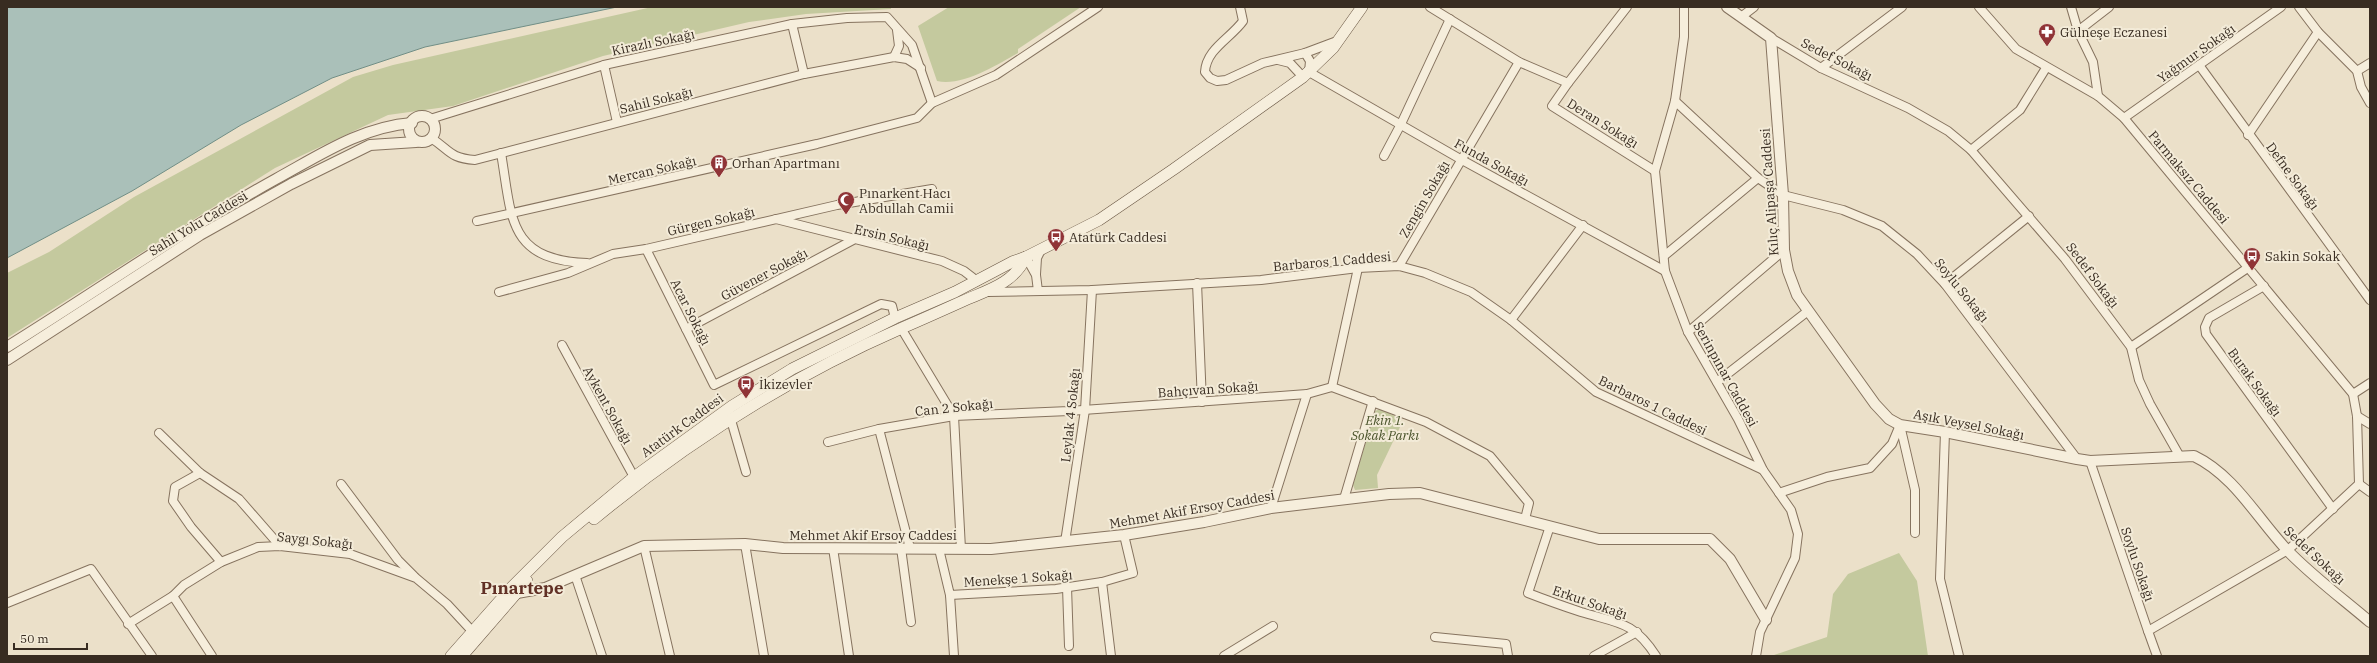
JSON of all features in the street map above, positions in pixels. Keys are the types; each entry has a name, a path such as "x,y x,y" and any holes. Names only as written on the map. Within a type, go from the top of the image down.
{"main road":[{"path":"1026,257 1099,220 1174,169 1306,75 1339,40 1362,7"},
{"name":"Atatürk Caddesi","path":"526,578 562,537 634,477 732,406 786,373 896,318 977,281 1012,262 1026,257"},
{"name":"Atatürk Caddesi","path":"451,656 472,631 526,578 568,540 602,512 731,420 815,369 901,328 986,292 1009,279 1018,270 1026,257"},
{"path":"977,281 986,292"},
{"name":"Atatürk Caddesi","path":"462,656 514,590"}],"street":[{"path":"897,30 912,45 922,68 932,103 996,75 1098,7"},
{"path":"1240,7 1243,21 1236,31 1210,56 1205,72 1210,78 1217,81 1226,80 1275,60 1305,53 1339,40"},
{"name":"Deran Sokağı","path":"1430,7 1519,62 1568,83 1552,106 1655,171"},
{"path":"1568,83 1627,7"},
{"name":"Serinpınar Caddesi","path":"1684,7 1684,37 1675,101 1655,171 1666,271 1688,332 1717,382 1763,470 1778,493 1792,510 1798,534 1795,558 1766,620"},
{"name":"Sedef Sokağı","path":"1727,7 1771,38 1821,68 1908,108 1948,131 1972,150 2065,259 2132,347 2139,380 2150,404 2179,455 2194,456 2204,460 2223,475 2288,550 2370,622"},
{"path":"1741,17 1754,7"},
{"path":"1821,68 1902,7"},
{"name":"Parmaksız Caddesi","path":"1979,7 2016,49 2046,68 2098,96 2124,118 2353,394"},
{"path":"2071,7 2078,31 2093,62 2098,96"},
{"path":"2078,31 2109,7"},
{"name":"Yağmur Sokağı","path":"2124,118 2281,7"},
{"path":"2299,7 2318,32 2357,70 2361,87 2370,103"},
{"name":"Kirazlı Sokağı","path":"430,119 604,65 792,24 847,18 887,17 897,30"},
{"path":"1384,156 1401,124 1450,19"},
{"path":"792,24 804,74"},
{"path":"897,30 899,46 894,58 907,59 922,68"},
{"path":"2248,135 2318,32"},
{"name":"Kılıç Alipaşa Caddesi","path":"1771,38 1783,195 1784,250 1797,295 1875,404 1889,419 1900,425"},
{"path":"1305,53 1310,61 1306,75"},
{"name":"Sahil Sokağı","path":"431,138 443,145 449,154 461,159 474,160 804,74 894,58"},
{"name":"Funda Sokağı","path":"1275,60 1290,62 1306,75 1401,124 1462,160 1666,271"},
{"name":"Zengin Sokağı","path":"1399,266 1519,62"},
{"path":"2357,70 2370,63"},
{"path":"604,65 617,122"},
{"name":"Defne Sokağı","path":"2199,65 2248,135 2370,300"},
{"path":"1972,150 2020,110 2046,68"},
{"path":"1675,101 1758,178 1783,195"},
{"name":"Mercan Sokağı","path":"477,221 818,144 917,118 932,103"},
{"path":"420,117 430,119 435,128 431,138 424,142 416,142 410,131 412,123 420,117"},
{"name":"Sahil Yolu Caddesi","path":"7,346 188,230 304,163 372,130 390,124 412,123"},
{"name":"Sahil Yolu Caddesi","path":"7,360 200,235 292,184 370,145 416,142"},
{"path":"502,153 510,214 516,230 526,243 545,256 568,262 589,263"},
{"path":"1664,256 1758,178"},
{"name":"Gürgen Sokağı","path":"499,292 568,273 613,254 646,249 837,205 932,189"},
{"name":"Soylu Sokağı","path":"1783,195 1843,210 1882,226 1916,254 1945,284 2077,459"},
{"path":"1945,284 2029,216"},
{"name":"Ersin Sokağı","path":"775,219 853,240 942,261 964,271 977,281"},
{"path":"1511,320 1583,225"},
{"name":"Güvener Sokağı","path":"686,329 853,240"},
{"name":"Acar Sokağı","path":"646,249 714,385 881,304 892,306 896,318"},
{"path":"1038,291 1036,275 1037,258 1041,250"},
{"path":"1688,332 1784,250"},
{"path":"1026,257 1036,275"},
{"name":"Barbaros 1 Caddesi","path":"986,292 1092,290 1197,282 1261,280 1358,268 1399,266 1425,273 1471,292 1511,320 1596,392 1763,470"},
{"path":"2132,347 2249,267"},
{"path":"1358,268 1332,387 1374,401 1426,422 1490,456 1529,503 1525,519"},
{"path":"1197,282 1202,402"},
{"name":"Burak Sokağı","path":"2264,286 2209,318 2205,327 2206,334 2332,509"},
{"name":"Leylak 4 Sokağı","path":"1065,542 1085,410 1092,290"},
{"path":"1717,382 1808,311"},
{"path":"901,328 954,416 961,549"},
{"name":"Aykent Sokağı","path":"562,345 634,477"},
{"path":"2148,631 2288,550 2359,484 2357,416 2353,394 2370,382"},
{"name":"Bahçıvan Sokağı","path":"1085,410 1307,394 1332,387"},
{"path":"1271,508 1307,394"},
{"path":"1344,499 1374,401"},
{"name":"Can 2 Sokağı","path":"828,442 879,429 954,416 1085,410"},
{"path":"2357,416 2370,424"},
{"path":"731,420 746,472"},
{"path":"1900,425 1915,490 1914,533"},
{"name":"Aşık Veysel Sokağı","path":"1778,493 1827,477 1870,468 1892,444 1900,425 1945,432 2090,461 2179,455"},
{"path":"879,429 906,548 911,622"},
{"path":"1945,432 1940,579 1959,656"},
{"path":"159,433 200,472 239,499 280,546"},
{"name":"Soylu Sokağı","path":"2090,461 2157,656"},
{"path":"200,472 175,487 173,502 190,527 221,562"},
{"path":"341,484 398,560 416,578"},
{"path":"2359,484 2370,492"},
{"name":"Mehmet Akif Ersoy Caddesi","path":"514,590 545,588 644,546 745,544 783,548 991,549 1124,535 1204,522 1271,508 1344,499 1420,493 1599,539 1710,539 1730,558 1766,620"},
{"name":"Erkut Sokağı","path":"1550,526 1528,593 1582,612 1616,621 1637,632 1645,640 1656,656"},
{"name":"Menekşe 1 Sokağı","path":"939,549 950,595 1067,587 1102,582 1133,573 1124,535"},
{"path":"745,544 764,656"},
{"name":"Saygı Sokağı","path":"128,624 174,596 184,585 221,562 258,547 280,546 350,554 416,578 447,604 472,631"},
{"path":"644,546 670,656"},
{"path":"833,548 849,656"},
{"path":"7,603 91,569 128,624 152,656"},
{"path":"575,575 602,656"},
{"path":"526,578 545,588"},
{"path":"1102,582 1111,656"},
{"path":"1067,587 1069,646"},
{"path":"950,595 954,656"},
{"path":"174,596 212,656"},
{"path":"1756,656 1760,632 1766,620"},
{"path":"1224,656 1273,626"},
{"path":"1594,656 1637,632"},
{"path":"1435,637 1506,644 1508,656"}],"green space":[{"path":"652,7 891,7 891,9 806,14 749,22 603,56 453,106 388,115 275,168 7,338 7,273 49,252 134,197 353,77 393,65"},
{"path":"949,7 1081,7 1018,49 1018,53 979,74 957,81 947,82 937,81 918,26"},
{"name":"Ekin 1. Sokak Parkı","path":"1380,409 1401,419 1401,425 1377,475 1378,488 1355,490 1353,485 1375,411"},
{"path":"1899,553 1917,581 1928,656 1771,656 1827,637 1833,594 1848,574"}],"water":[{"path":"7,7 617,7 425,47 332,78 241,125 132,191 7,258"}],"place":[{"name":"Gülneşe Eczanesi","path":"2047,47"},
{"name":"Orhan Apartmanı","path":"719,178"},
{"name":"Pınarkent Hacı Abdullah Camii","path":"846,215"},
{"name":"Atatürk Caddesi","path":"1056,252"},
{"name":"Sakin Sokak","path":"2252,271"},
{"name":"İkizevler","path":"746,399"}],"district":[{"name":"Pınartepe","path":"522,588"}]}
